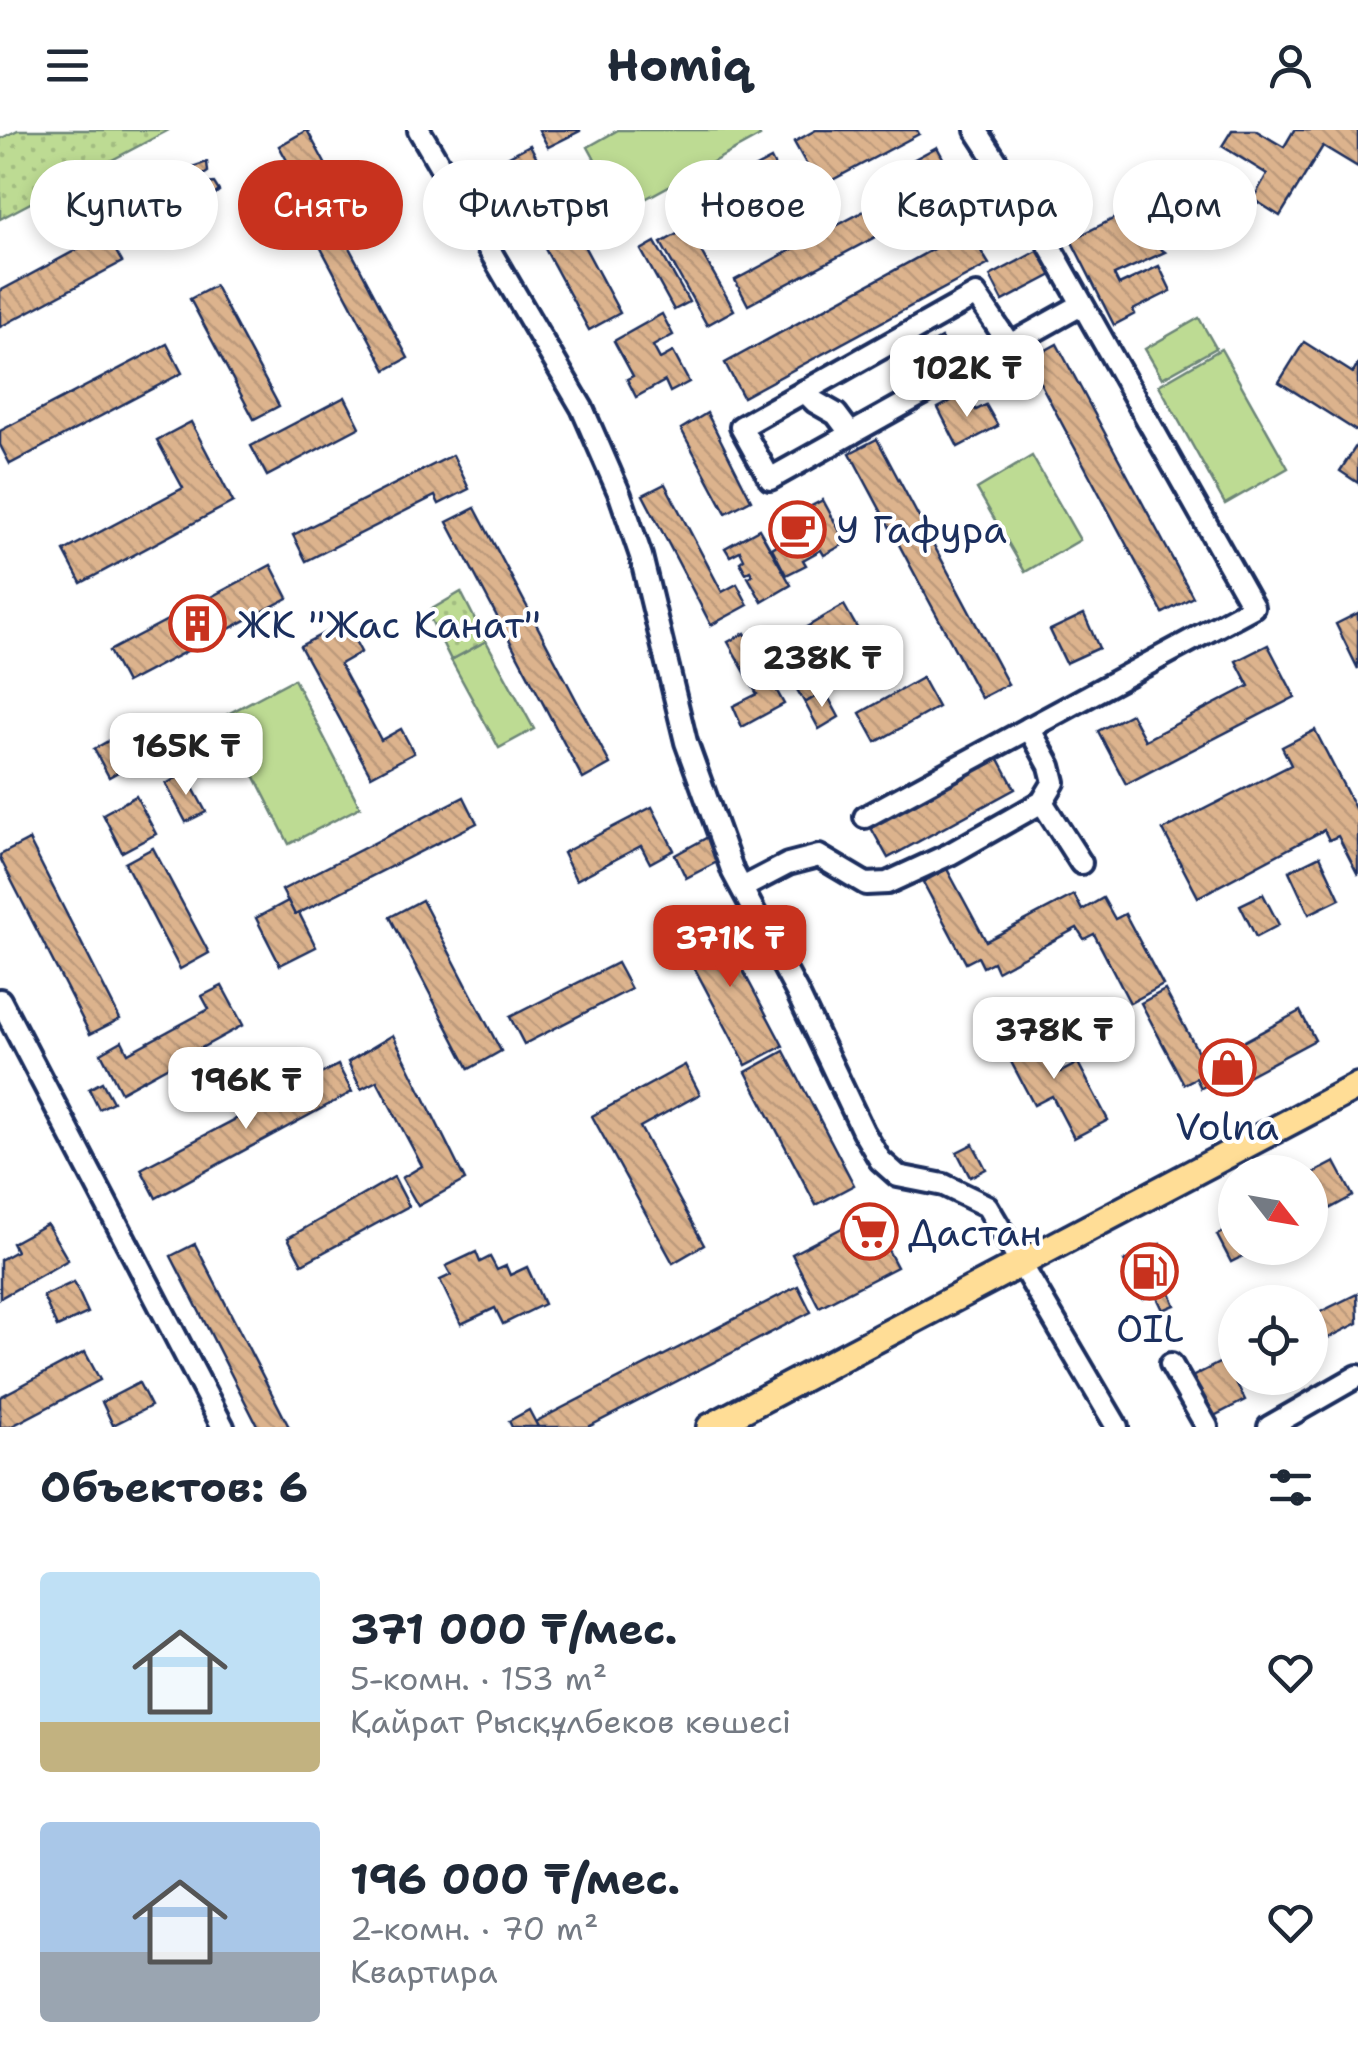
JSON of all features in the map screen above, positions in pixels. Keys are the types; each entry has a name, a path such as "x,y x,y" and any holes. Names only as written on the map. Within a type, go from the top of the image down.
{"main road":[{"path":"710,1427 1358,1086"}],"street":[{"path":"419,130 582,408 614,480 641,556 686,742 742,888 880,1160 898,1176 944,1185 987,1206 1116,1427"},
{"path":"865,816 1252,606 1036,222 976,130"},
{"path":"1010,344 976,296 741,427 770,479 1080,305"},
{"path":"804,392 836,414 851,434"},
{"path":"742,888 788,864 819,856 866,884 886,883 950,854 1042,802 1054,782 1050,766 1028,728"},
{"path":"1042,802 1081,863"},
{"path":"0,1000 223,1427"},
{"path":"1172,1364 1208,1427"},
{"path":"1269,1427 1358,1376"}],"green space":[{"path":"18,130 169,130 112,160 30,160 30,203 0,219 0,139"},
{"path":"618,130 757,130 760,136 716,160 665,160 665,188 645,199 645,160 595,160 588,147"},
{"path":"1199,318 1216,348 1162,378 1145,349"},
{"path":"1221,349 1288,468 1225,504 1159,385"},
{"path":"1032,456 1080,540 1025,572 977,489"},
{"path":"461,592 486,641 451,660 427,612"},
{"path":"486,641 534,729 499,748 451,660"},
{"path":"294,679 360,807 289,844 224,716"}],"building":[{"path":"307,130 323,160 287,160 279,146"},
{"path":"539,130 580,130 580,131 548,147"},
{"path":"816,130 917,130 919,134 870,160 861,160 861,165 841,175 841,160 804,160 794,142"},
{"path":"1232,130 1255,130 1284,147 1294,130 1358,130 1358,167 1323,146 1280,216 1257,202 1257,192 1267,174 1257,168 1257,160 1244,160 1222,146"},
{"path":"530,145 538,160 502,160"},
{"path":"937,147 944,160 913,160"},
{"path":"861,213 861,245 748,305 735,280 791,250 841,250 841,223"},
{"path":"1113,219 1113,250 1165,252 1114,275 1119,285 1159,266 1171,291 1133,310 1135,314 1114,325 1076,250 1093,250 1093,229"},
{"path":"665,241 665,250 700,250 734,310 707,325 661,243"},
{"path":"655,242 689,302 674,310 641,250"},
{"path":"76,250 115,250 122,262 0,327 0,291"},
{"path":"322,250 350,250 408,358 386,370"},
{"path":"546,250 586,250 620,313 589,330"},
{"path":"931,250 980,250 989,264 743,397 725,363"},
{"path":"1039,250 1054,274 1003,301 990,276"},
{"path":"215,286 279,406 254,419 190,299"},
{"path":"662,314 673,335 653,346 660,359 673,352 689,382 670,392 665,381 636,397 627,379 633,376 614,341"},
{"path":"941,338 954,361 928,375 916,352"},
{"path":"1304,342 1353,373 1358,364 1358,432 1279,382"},
{"path":"167,344 182,373 10,464 0,445 0,431"},
{"path":"1057,344 1193,597 1163,613 1028,360"},
{"path":"966,393 976,410 986,405 998,426 958,447 938,408"},
{"path":"345,397 360,427 267,476 251,446"},
{"path":"707,413 751,500 726,513 681,429"},
{"path":"191,422 233,502 81,583 64,551 183,488 157,440"},
{"path":"877,439 1008,684 981,698 850,453"},
{"path":"1358,443 1358,483 1340,471"},
{"path":"453,455 469,489 439,504 435,496 306,561 293,535"},
{"path":"665,484 722,592 737,584 748,605 711,625 643,495"},
{"path":"823,500 846,543 824,555 821,550 803,560 806,565 786,575 772,548 780,543 771,527"},
{"path":"475,508 610,764 583,779 447,522"},
{"path":"759,529 791,585 762,602 748,577 752,575 750,571 746,573 740,562 744,559 740,551 730,556 725,548"},
{"name":"ЖК \"Жас Канат\"","path":"271,565 288,598 126,683 109,651"},
{"path":"844,605 876,661 805,703 796,688 829,669 805,628"},
{"path":"1358,613 1358,669 1336,624"},
{"path":"1084,614 1099,648 1066,663 1050,630"},
{"path":"345,622 361,652 340,664 381,740 401,729 414,753 371,776 300,646"},
{"path":"745,633 784,704 742,727 733,706 757,694 728,642"},
{"path":"1268,645 1295,697 1126,784 1098,731 1131,714 1145,740 1249,686 1236,661"},
{"path":"922,678 938,707 876,742 860,713"},
{"path":"825,691 839,717 819,729 805,703"},
{"path":"1315,730 1358,814 1358,875 1338,836 1329,840 1324,830 1198,897 1163,830 1291,765 1282,747"},
{"path":"119,735 134,763 109,777 94,749"},
{"path":"998,757 1015,789 888,858 870,826"},
{"path":"185,773 206,812 186,822 166,784"},
{"path":"136,796 156,834 122,852 103,814"},
{"path":"464,797 477,823 295,915 282,890"},
{"path":"652,807 674,850 650,863 641,846 576,880 563,853"},
{"path":"708,837 719,861 686,878 675,855"},
{"path":"29,840 120,1019 90,1034 0,858"},
{"path":"153,848 209,953 180,969 125,863"},
{"path":"1320,856 1340,899 1309,914 1289,871"},
{"path":"947,869 986,941 1074,895 1082,910 1103,898 1115,919 1125,914 1163,985 1130,1003 1094,934 1084,939 1077,928 997,971 993,962 983,967 978,957 966,963 923,882"},
{"path":"1263,894 1279,925 1256,937 1240,905"},
{"path":"422,900 501,1051 469,1069 390,917"},
{"path":"288,901 295,915 299,913 316,947 280,965 256,918"},
{"path":"714,916 783,1046 746,1065 677,935"},
{"path":"617,963 631,989 524,1044 510,1017"},
{"path":"222,986 243,1025 121,1092 101,1053 122,1041 128,1053 209,1009 202,996"},
{"path":"1165,990 1204,1063 1300,1011 1315,1040 1216,1093 1211,1083 1201,1088 1196,1078 1184,1084 1141,1003"},
{"path":"1033,1024 1059,1073 1078,1063 1108,1120 1074,1138 1052,1096 1034,1105 1000,1041"},
{"path":"393,1035 465,1180 418,1206 402,1178 422,1166 377,1081 361,1089 348,1062"},
{"path":"784,1051 854,1185 816,1205 746,1072"},
{"path":"338,1065 352,1092 156,1198 141,1169"},
{"path":"685,1065 700,1094 640,1127 704,1245 673,1263 592,1116"},
{"path":"102,1082 113,1102 99,1109 89,1089"},
{"path":"973,1144 986,1169 970,1177 957,1152"},
{"path":"1335,1162 1353,1196 1328,1210 1328,1166"},
{"path":"394,1177 409,1206 302,1264 288,1238"},
{"path":"869,1214 897,1267 819,1307 792,1254"},
{"path":"47,1224 68,1260 0,1298 0,1260 16,1251 12,1243"},
{"path":"195,1244 289,1427 258,1427 171,1256"},
{"name":"OIL","path":"1160,1244 1177,1281 1167,1286 1175,1305 1163,1310 1155,1293 1142,1299 1124,1261"},
{"path":"476,1252 480,1262 490,1257 497,1270 506,1266 510,1275 527,1267 544,1304 503,1324 495,1308 461,1324 440,1280 451,1275 446,1266"},
{"path":"74,1282 88,1313 57,1327 43,1296"},
{"path":"798,1286 811,1312 588,1427 538,1427 535,1422"},
{"path":"1357,1294 1358,1323 1328,1338 1328,1308"},
{"path":"85,1352 100,1380 10,1427 0,1427 0,1397"},
{"path":"1218,1364 1218,1395 1242,1395 1245,1400 1208,1419 1188,1379"},
{"path":"139,1383 151,1406 113,1425 102,1402"},
{"path":"529,1410 538,1427 512,1427 509,1421"}],"place":[{"name":"У Гафура","path":"797,529"},
{"name":"ЖК \"Жас Канат\"","path":"198,624"},
{"name":"Volna","path":"1227,1068"},
{"name":"Дастан","path":"869,1232"},
{"name":"OIL","path":"1150,1271"}]}
